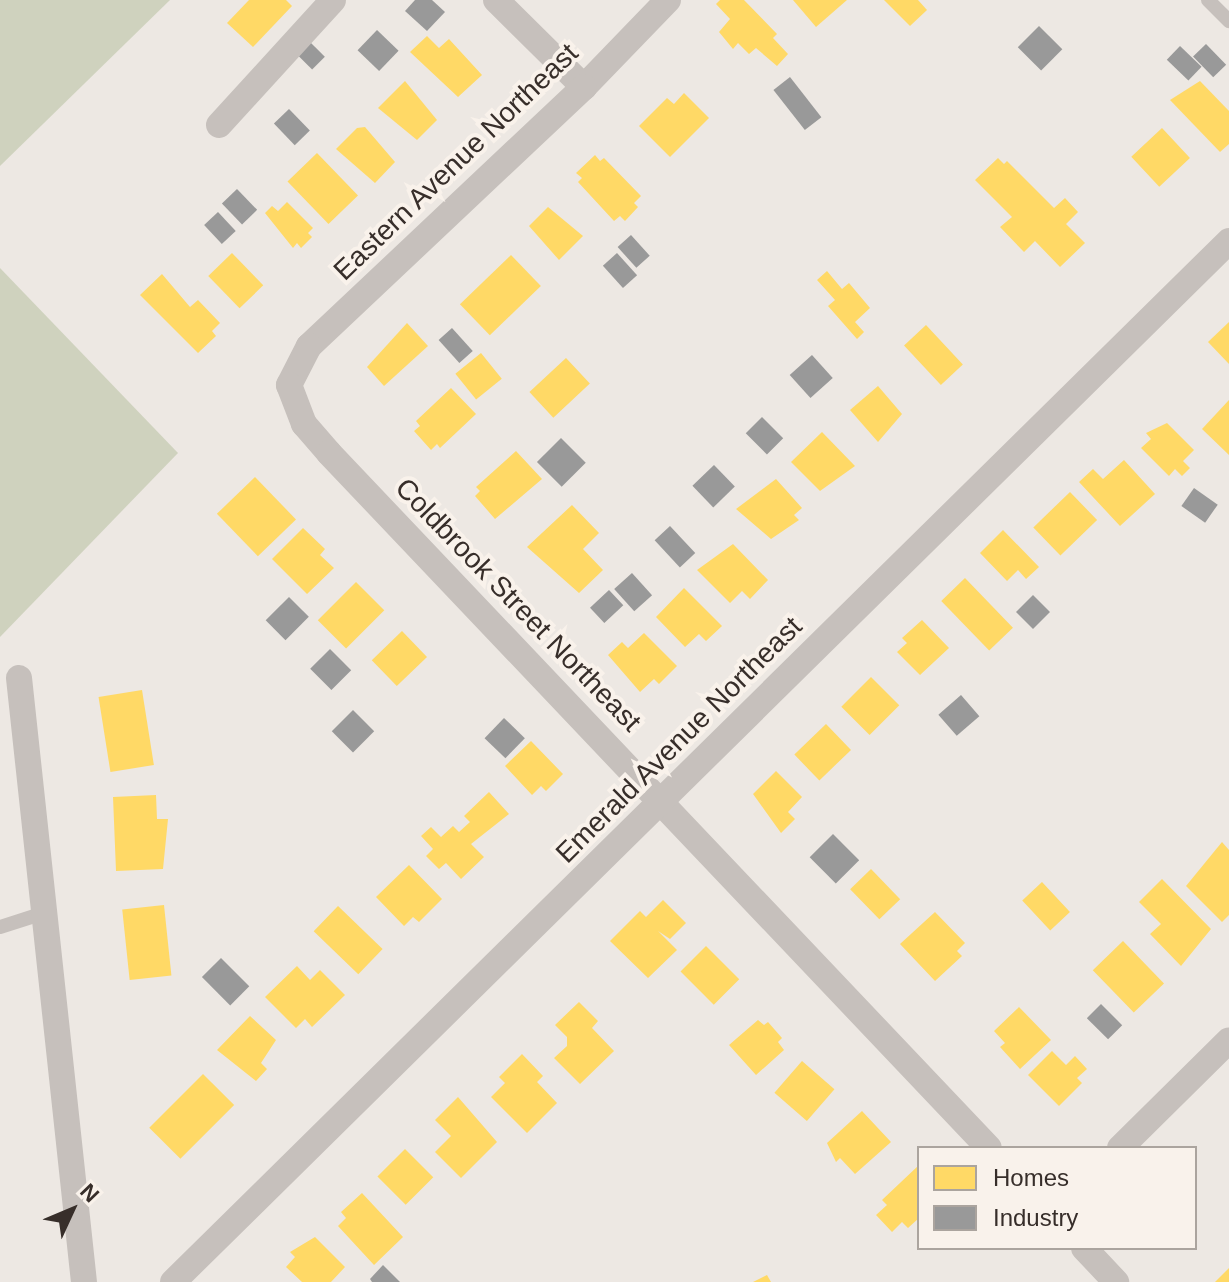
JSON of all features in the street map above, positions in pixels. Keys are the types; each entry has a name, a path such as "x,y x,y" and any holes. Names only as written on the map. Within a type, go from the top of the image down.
{"street":[{"path":"219,125 333,0"},
{"path":"496,0 584,87"},
{"name":"Eastern Avenue Northeast","path":"292,372 309,346 584,87 668,0"},
{"name":"Emerald Avenue Northeast","path":"173,1282 1229,241"},
{"name":"Coldbrook Street Northeast","path":"292,372 289,385 304,424 987,1146"},
{"path":"19,678 84,1282"},
{"path":"1122,1146 1229,1040"},
{"path":"1086,1250 1116,1282"}],"lane":[{"path":"1208,0 1229,21"},
{"path":"0,927 44,913"}],"green space":[{"path":"0,0 170,0 0,166"},
{"path":"0,268 178,453 0,637"}],"building: Homes":[{"path":"249,0 286,0 292,6 253,47 227,23"},
{"path":"720,0 744,0 777,34 773,38 788,54 777,66 756,48 749,54 738,43 733,49 719,32 730,19 716,4"},
{"path":"793,0 847,0 816,27"},
{"path":"884,0 918,0 927,10 910,26"},
{"path":"427,36 439,48 449,39 482,75 458,97 410,52"},
{"path":"405,81 437,120 417,140 378,108"},
{"path":"1200,81 1229,111 1229,144 1220,152 1170,100"},
{"path":"684,93 709,118 670,157 639,126 667,98 674,104"},
{"path":"365,127 395,162 375,183 336,149 357,128"},
{"path":"1162,128 1190,158 1159,187 1131,157"},
{"path":"317,153 358,195 328,224 288,181"},
{"path":"595,155 600,161 604,158 641,196 634,203 638,207 625,221 620,216 614,221 578,182 582,178 576,173"},
{"path":"998,158 1004,164 1007,161 1054,208 1065,198 1078,212 1066,224 1085,243 1060,267 1035,241 1024,252 1000,227 1012,217 975,180"},
{"path":"287,202 313,228 308,233 312,237 301,248 297,243 293,248 265,213 272,206 278,211"},
{"path":"548,207 583,236 559,260 529,226"},
{"path":"232,253 263,285 240,308 208,276"},
{"path":"511,255 541,286 490,335 460,304"},
{"path":"827,271 842,289 849,283 870,308 855,322 864,332 857,339 828,306 835,300 817,280"},
{"path":"162,274 190,307 198,300 220,323 212,331 216,336 198,353 140,295"},
{"path":"1229,322 1229,364 1208,342"},
{"path":"407,323 428,346 384,386 367,367"},
{"path":"926,325 963,364 941,385 904,345"},
{"path":"481,353 502,379 476,399 455,374"},
{"path":"566,358 590,384 553,418 529,392"},
{"path":"878,386 902,414 878,442 850,410"},
{"path":"451,388 476,414 440,448 437,444 431,450 414,431 420,426 416,421"},
{"path":"1229,400 1229,455 1202,429"},
{"path":"1167,423 1194,450 1183,461 1190,468 1182,476 1175,469 1169,476 1141,448 1151,439 1146,433"},
{"path":"822,432 855,466 820,491 791,462"},
{"path":"516,451 542,479 495,519 475,496 480,491 476,487"},
{"path":"1124,460 1155,494 1120,526 1079,482 1093,469 1103,479"},
{"path":"255,477 296,519 258,556 217,514"},
{"path":"776,479 802,508 794,515 799,520 771,539 736,509"},
{"path":"1070,492 1097,520 1060,555 1033,527"},
{"path":"572,505 599,533 583,549 603,570 579,593 527,547"},
{"path":"303,528 325,549 320,555 334,568 307,594 272,559"},
{"path":"1003,530 1039,567 1026,579 1018,570 1007,581 980,553"},
{"path":"733,544 768,580 750,599 742,591 730,603 697,570"},
{"path":"965,578 1013,628 989,651 941,601"},
{"path":"356,582 384,610 346,648 318,620"},
{"path":"684,588 722,626 706,641 699,634 685,647 656,617"},
{"path":"922,620 949,648 920,675 897,652 907,643 902,638"},
{"path":"402,631 427,657 397,686 372,660"},
{"path":"644,633 677,666 659,684 654,679 640,692 608,655 622,642 628,648"},
{"path":"871,677 899,705 870,735 841,707"},
{"path":"142,690 154,765 110,772 99,697"},
{"path":"826,724 851,750 819,780 794,755"},
{"path":"531,741 563,774 546,791 541,786 532,795 505,766"},
{"path":"776,771 802,797 788,812 795,819 781,833 753,794"},
{"path":"489,792 509,814 471,844 484,857 461,879 446,863 439,869 426,856 433,849 421,836 431,827 441,837 453,826 459,832 470,822 464,816"},
{"path":"156,795 157,819 168,819 163,869 116,871 113,797"},
{"path":"1222,842 1229,850 1229,915 1222,922 1186,886"},
{"path":"409,865 442,899 419,922 413,917 404,926 376,897"},
{"path":"871,869 900,899 879,919 850,889"},
{"path":"1162,879 1211,929 1181,966 1150,934 1161,924 1139,902"},
{"path":"1042,882 1070,912 1050,930 1022,900"},
{"path":"663,900 686,923 670,939 658,931 677,950 648,978 610,941 640,911 646,917"},
{"path":"164,905 171,976 130,980 122,909"},
{"path":"338,906 383,949 358,974 314,931"},
{"path":"935,912 965,943 957,951 962,956 935,981 900,944"},
{"path":"1123,941 1164,983 1134,1013 1093,970"},
{"path":"706,946 739,979 714,1005 681,971"},
{"path":"297,966 310,980 320,970 345,995 312,1027 305,1019 296,1028 265,997"},
{"path":"579,1002 598,1021 592,1028 614,1051 580,1084 554,1058 567,1046 567,1037 555,1025"},
{"path":"1019,1007 1051,1040 1020,1069 1000,1047 1005,1043 994,1031"},
{"path":"250,1016 276,1040 261,1063 267,1069 256,1081 217,1050"},
{"path":"758,1020 764,1025 768,1022 782,1038 778,1042 784,1050 756,1075 729,1045"},
{"path":"1052,1051 1066,1065 1075,1056 1087,1069 1077,1078 1082,1083 1059,1106 1028,1075"},
{"path":"522,1054 543,1076 537,1082 557,1103 527,1133 491,1097 505,1083 499,1077"},
{"path":"802,1061 834,1089 807,1121 774,1093"},
{"path":"203,1074 234,1105 180,1159 149,1128"},
{"path":"458,1097 497,1142 461,1178 435,1152 451,1136 435,1120"},
{"path":"862,1111 891,1142 855,1174 840,1158 836,1162 827,1143"},
{"path":"405,1149 433,1177 406,1205 377,1177"},
{"path":"917,1167 917,1220 908,1228 902,1222 892,1232 876,1215 887,1205 882,1200"},
{"path":"362,1193 403,1237 374,1265 338,1226 346,1218 341,1212"},
{"path":"315,1237 345,1267 331,1282 302,1282 286,1267 295,1257 290,1252"},
{"path":"1229,1268 1229,1282 1215,1282"},
{"path":"767,1275 771,1282 753,1282"}],"building: Industry":[{"path":"415,0 432,0 445,12 427,31 405,11"},
{"path":"1039,26 1062,49 1041,71 1018,47"},
{"path":"377,30 399,51 379,71 358,50"},
{"path":"310,42 325,57 312,70 297,55"},
{"path":"1206,44 1226,65 1213,77 1193,57"},
{"path":"1180,46 1202,67 1188,81 1167,60"},
{"path":"790,77 821,117 805,130 773,90"},
{"path":"289,109 310,131 295,145 274,124"},
{"path":"237,189 257,210 242,224 222,204"},
{"path":"218,212 236,231 222,244 204,225"},
{"path":"631,235 650,256 636,268 618,247"},
{"path":"617,253 637,275 623,288 603,266"},
{"path":"452,328 473,351 459,363 439,340"},
{"path":"812,355 833,378 810,398 790,375"},
{"path":"762,417 783,438 767,454 746,433"},
{"path":"561,438 586,463 562,487 537,462"},
{"path":"714,465 735,487 713,507 692,486"},
{"path":"1194,488 1218,505 1205,523 1181,506"},
{"path":"670,526 695,553 680,567 655,540"},
{"path":"632,573 652,595 634,611 614,589"},
{"path":"609,590 623,605 604,623 590,608"},
{"path":"1033,595 1050,612 1033,629 1016,612"},
{"path":"289,597 309,617 285,640 266,620"},
{"path":"330,649 351,670 331,690 310,669"},
{"path":"961,695 979,716 957,736 938,715"},
{"path":"353,710 374,731 353,752 332,731"},
{"path":"504,718 525,738 505,758 485,738"},
{"path":"833,834 859,860 836,883 810,857"},
{"path":"221,958 249,986 230,1005 202,977"},
{"path":"1101,1004 1122,1025 1108,1039 1087,1018"},
{"path":"383,1265 400,1282 372,1282 370,1279"}]}
